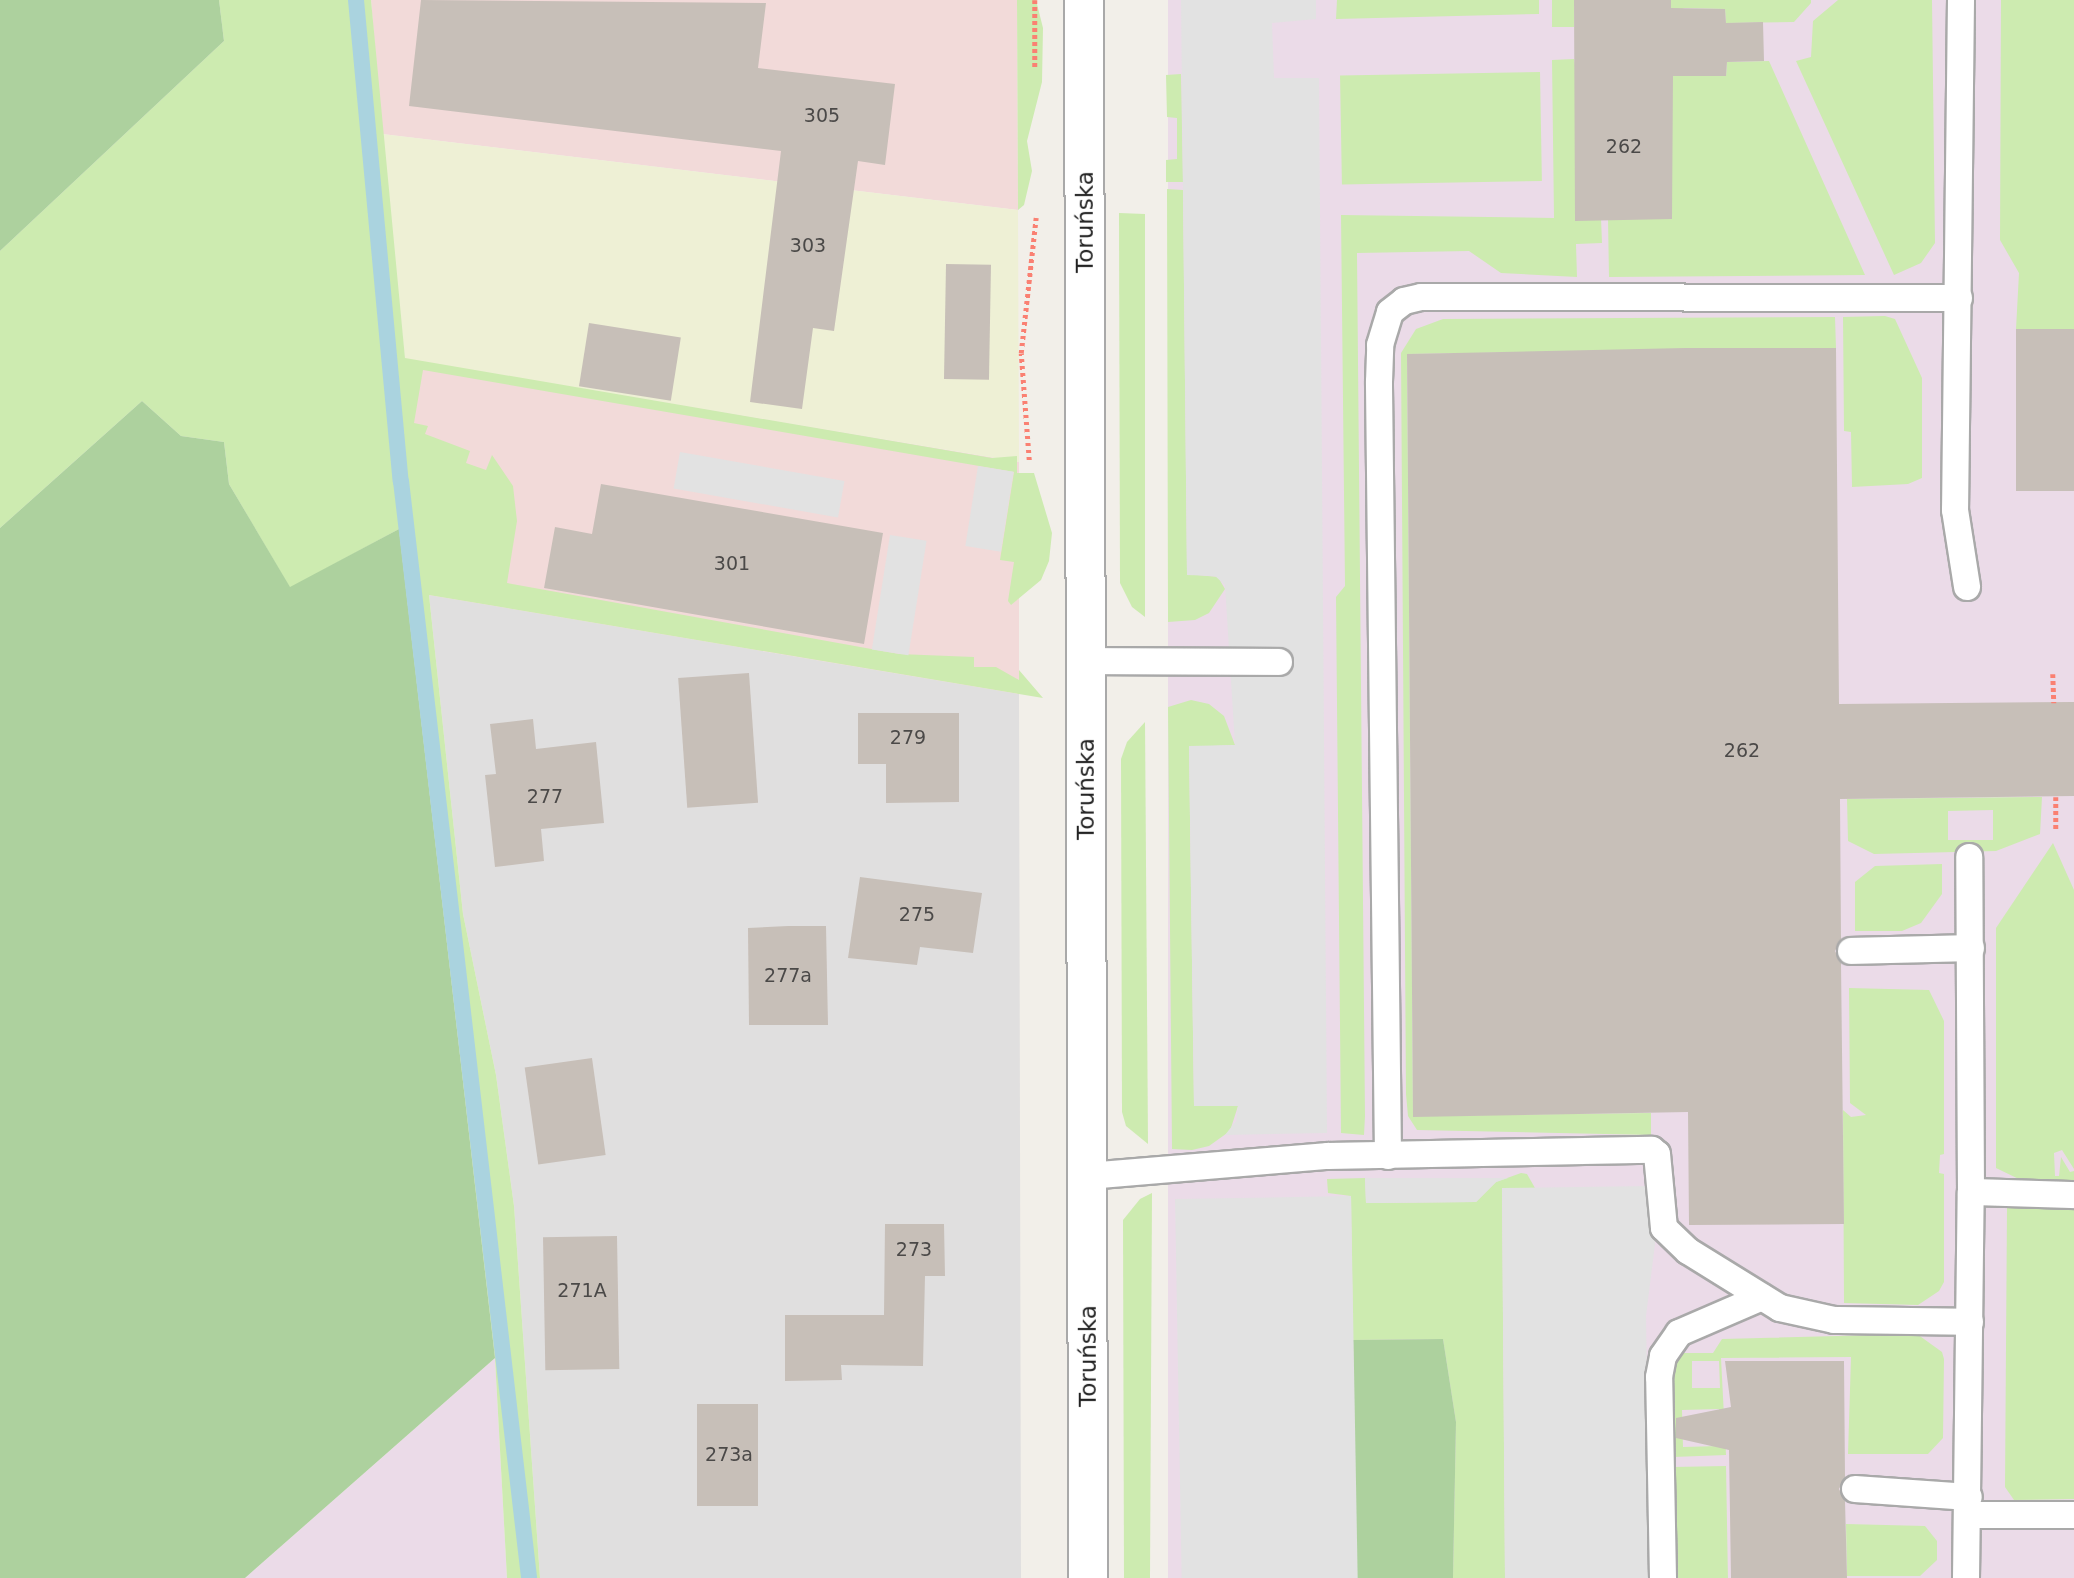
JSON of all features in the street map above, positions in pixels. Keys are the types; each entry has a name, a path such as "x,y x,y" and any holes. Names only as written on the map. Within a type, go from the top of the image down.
{"street":[{"name":"Toruńska","path":"1084,0 1088,1578"}],"lane":[{"path":"1961,0 1955,510 1966,587"},
{"path":"1388,1156 1379,382 1380,345 1390,312 1404,301 1421,297 1959,298"},
{"path":"1086,661 1279,662"},
{"path":"1966,1578 1971,1192 1969,857"},
{"path":"1851,951 1971,948"},
{"path":"1088,1176 1268,1147 1388,1156 1652,1150 1657,1154 1664,1228 1688,1251 1780,1308 1834,1320 1970,1322"},
{"path":"1971,1192 2074,1195"},
{"path":"1663,1578 1659,1377 1663,1356 1679,1333 1762,1297"},
{"path":"1855,1489 1969,1506 2074,1514"}],"path":[{"path":"1029,460 1021,353 1036,210"},
{"path":"2053,674 2054,702"},
{"path":"2056,797 2056,829"}],"shaded area":[{"path":"371,0 1017,0 1018,210 382,134"},
{"path":"1168,0 2074,0 2074,1578 1168,1578"},
{"path":"1181,0 1316,0 1316,19 1272,23 1274,78 1319,78 1327,1133 1225,1135 1236,1121 1238,1106 1194,1106 1189,746 1235,745 1225,585 1215,576 1187,575"},
{"path":"405,359 1019,462 1019,694 429,595"},
{"path":"680,452 844,481 838,517 674,488"},
{"path":"978,466 1014,472 1001,552 965,546"},
{"path":"890,535 927,541 908,655 872,650"},
{"path":"429,595 1019,694 1021,1578 540,1578 514,1206 496,1075 463,914"},
{"path":"1365,1178 1508,1178 1496,1182 1476,1202 1366,1203"},
{"path":"1653,1186 1655,1244 1646,1316 1650,1578 1505,1578 1502,1188"},
{"path":"1351,1196 1358,1578 1182,1578 1175,1199"},
{"path":"495,1358 507,1578 245,1578"}],"green space":[{"path":"0,0 219,0 224,41 0,251"},
{"path":"219,0 371,0 405,358 992,458 1017,456 1017,473 1034,473 1052,533 1049,561 1041,580 1011,605 1008,601 1014,562 1000,560 1014,472 423,370 414,423 428,426 425,434 470,451 466,463 486,470 492,455 513,486 517,521 507,583 899,654 974,657 974,667 996,667 1019,680 1019,670 1043,698 429,595 463,914 496,1075 514,1206 540,1578 507,1578 495,1358 399,529 290,588 229,484 224,442 181,436 142,401 0,528 0,251 224,41"},
{"path":"1017,0 1036,0 1043,28 1042,82 1027,141 1032,171 1024,205 1018,210"},
{"path":"1337,0 1539,0 1539,14 1336,19"},
{"path":"1552,0 1574,0 1574,27 1552,27"},
{"path":"1671,0 1811,0 1811,3 1794,22 1726,23 1725,9 1684,8 1671,16"},
{"path":"1838,0 1932,0 1935,243 1921,263 1894,275 1796,61 1811,57 1813,21"},
{"path":"2001,0 2074,0 2074,329 2016,329 2019,273 2000,240"},
{"path":"1574,59 1601,218 1602,243 1576,244 1577,277 1501,273 1469,251 1357,253 1365,1116 1364,1135 1341,1133 1336,597 1345,586 1341,215 1554,218 1552,60"},
{"path":"1769,61 1865,275 1609,277 1608,219 1673,64 1685,76 1726,76 1727,62"},
{"path":"1540,72 1542,181 1342,184 1340,75"},
{"path":"1181,74 1183,182 1166,182 1166,160 1177,159 1177,118 1167,117 1166,75"},
{"path":"382,134 1018,210 1019,462 405,359"},
{"path":"1167,189 1183,190 1187,574 1218,577 1225,589 1209,613 1195,620 1168,622"},
{"path":"1119,213 1145,214 1145,617 1132,607 1120,583"},
{"path":"1885,316 1895,319 1922,378 1922,478 1908,484 1852,487 1851,432 1844,431 1843,317"},
{"path":"1835,317 1836,348 1407,354 1413,1116 1651,1113 1651,1135 1417,1130 1408,1116 1406,1094 1401,353 1416,329 1443,319"},
{"path":"142,401 181,436 224,442 229,484 290,587 399,529 495,1358 245,1578 0,1578 0,528"},
{"path":"1191,700 1209,704 1224,716 1235,745 1189,747 1194,1106 1238,1106 1230,1131 1209,1146 1192,1150 1172,1149 1168,707"},
{"path":"1145,722 1148,1144 1126,1126 1122,1112 1121,759 1127,742"},
{"path":"2042,797 2040,834 1996,851 1874,854 1848,841 1847,799","holes":["1993,810 1993,840 1948,840 1948,811"]},
{"path":"2053,843 2074,890 2074,1169 2062,1150 2054,1153 2055,1176 2059,1176 2061,1157 2070,1172 2074,1171 2074,1183 2025,1182 1996,1168 1996,928"},
{"path":"1942,864 1942,894 1921,923 1902,931 1855,931 1855,882 1875,866"},
{"path":"1849,988 1929,990 1944,1021 1944,1154 1940,1155 1939,1173 1944,1174 1944,1282 1939,1291 1918,1305 1844,1303 1843,1110 1851,1117 1866,1115 1850,1103"},
{"path":"1521,1173 1527,1174 1535,1188 1502,1189 1505,1578 1453,1578 1456,1422 1443,1339 1353,1340 1351,1196 1328,1193 1327,1179 1365,1178 1366,1203 1476,1202 1496,1182"},
{"path":"1152,1193 1150,1578 1124,1578 1123,1220 1140,1199"},
{"path":"2074,1207 2074,1499 2014,1500 2005,1487 2007,1208"},
{"path":"1917,1334 1942,1352 1944,1359 1943,1438 1928,1454 1848,1454 1851,1357 1721,1358 1726,1455 1673,1457 1671,1365 1679,1353 1713,1353 1722,1339","holes":["1692,1361 1719,1361 1720,1388 1692,1388","1719,1409 1720,1446 1683,1447 1682,1410"]},
{"path":"1443,1339 1456,1422 1453,1578 1355,1578 1353,1340"},
{"path":"1726,1466 1728,1578 1675,1578 1673,1467"},
{"path":"1846,1524 1925,1526 1937,1541 1937,1560 1920,1576 1847,1576"}],"building":[{"path":"421,0 766,3 758,68 895,84 885,165 858,161 834,331 813,328 802,409 750,402 781,151 409,106"},
{"path":"1574,0 1671,0 1671,8 1725,9 1726,23 1763,22 1764,61 1727,62 1726,76 1673,76 1672,219 1575,221"},
{"path":"946,264 991,265 989,380 944,379"},
{"path":"589,323 681,338 671,401 579,386"},
{"path":"2016,329 2074,329 2074,491 2016,491"},
{"path":"1685,348 1836,348 1839,704 2074,702 2074,796 1840,799 1841,939 1835,951 1841,963 1844,1224 1689,1225 1688,1112 1413,1117 1407,354"},
{"path":"601,484 883,533 864,644 544,588 555,527 592,534"},
{"path":"749,673 758,803 687,808 678,678"},
{"path":"858,713 959,713 959,802 886,803 886,764 858,764"},
{"path":"533,719 536,749 596,742 604,823 541,829 544,861 495,867 485,775 496,774 490,724"},
{"path":"860,877 982,893 973,953 920,947 917,965 848,958"},
{"path":"826,926 828,1025 749,1025 748,928"},
{"path":"592,1058 606,1155 538,1165 525,1067"},
{"path":"885,1224 944,1224 945,1276 925,1276 923,1366 841,1365 842,1380 785,1381 785,1315 884,1315"},
{"path":"617,1236 619,1369 545,1370 543,1237"},
{"path":"1725,1361 1844,1361 1845,1477 1839,1489 1845,1501 1847,1578 1731,1578 1729,1450 1676,1438 1676,1418 1731,1407"},
{"path":"697,1404 758,1404 758,1506 697,1506"}],"waterway":[{"path":"356,0 401,481 529,1578"}]}
